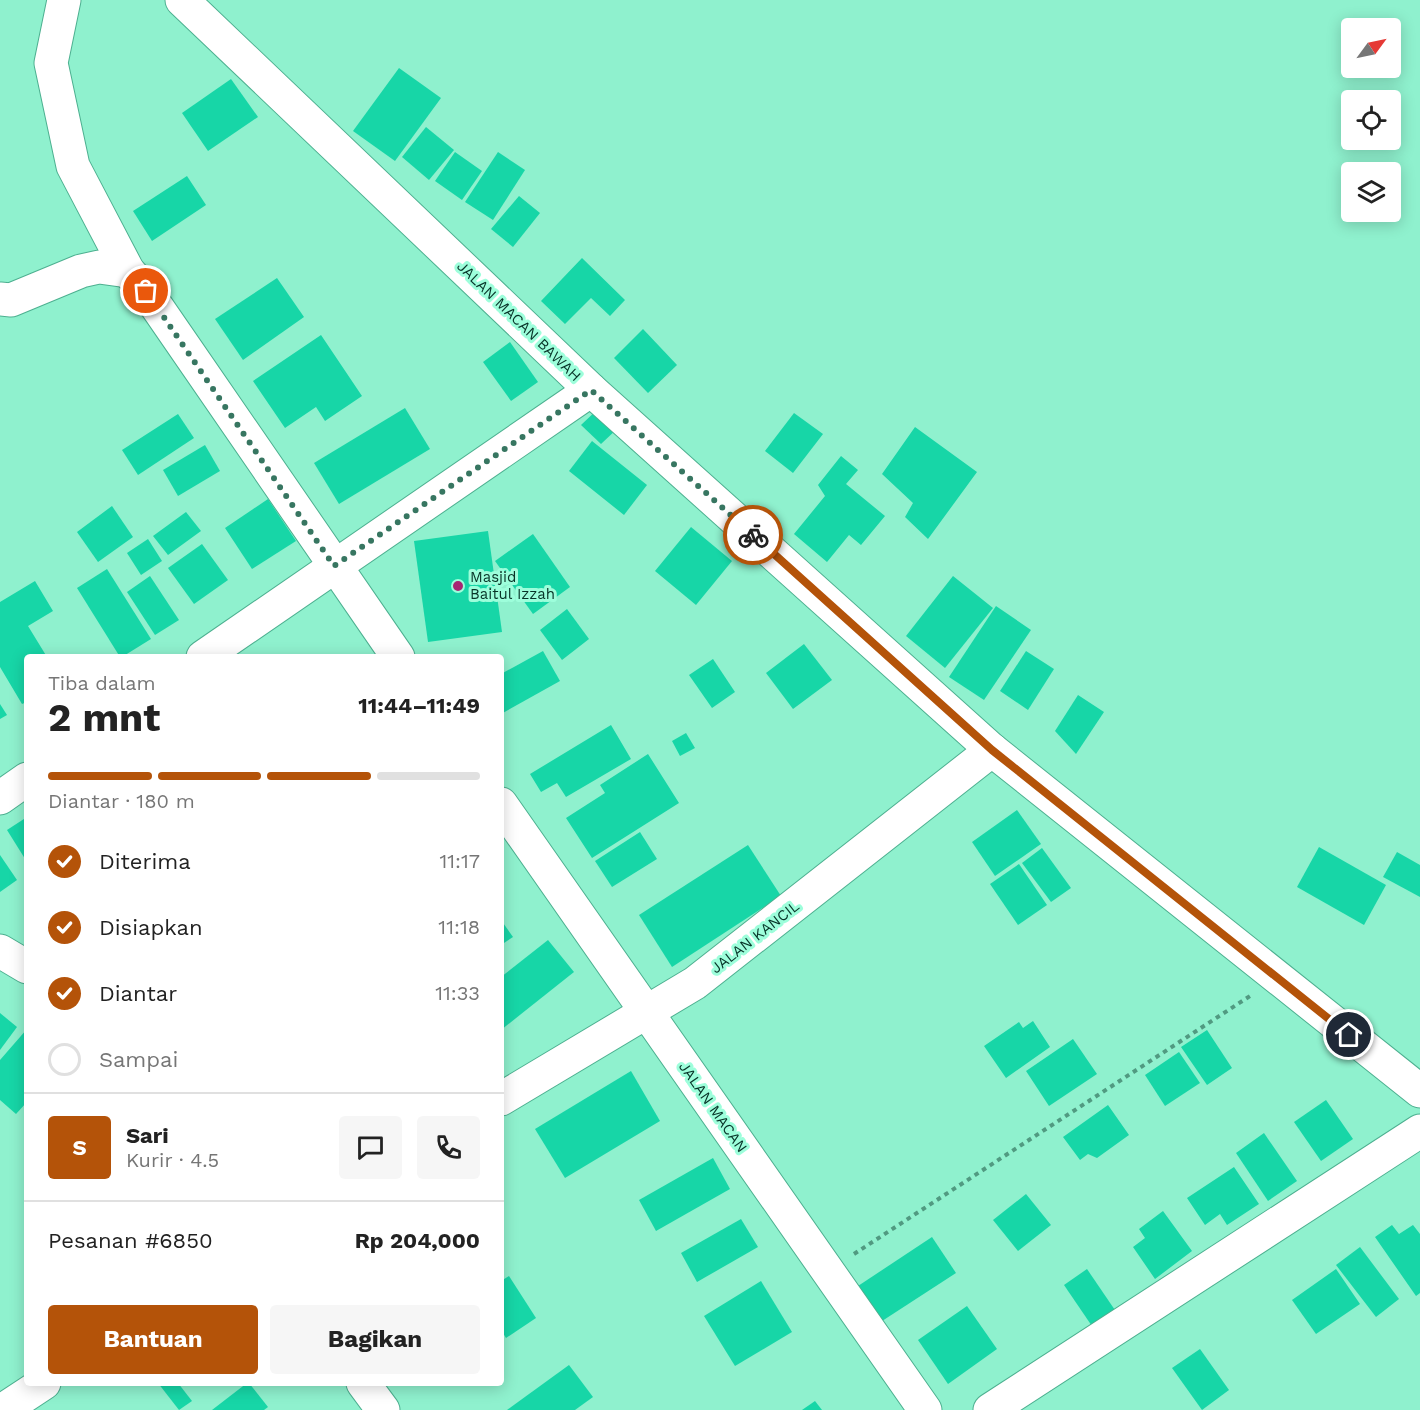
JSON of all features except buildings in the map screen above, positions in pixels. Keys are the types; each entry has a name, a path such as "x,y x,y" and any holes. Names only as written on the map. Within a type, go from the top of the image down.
{"street":[{"path":"64,0 51,63 73,166 128,271 146,291 396,654"},
{"name":"JALAN MACAN BAWAH","path":"182,0 591,390 992,750 1420,1091"},
{"path":"0,299 11,300 81,271 99,267 128,271"},
{"path":"207,654 591,390"},
{"name":"JALAN KANCIL","path":"504,1097 695,983 992,750"},
{"path":"0,798 24,782"},
{"name":"JALAN MACAN","path":"504,808 925,1410"},
{"path":"0,951 24,965"},
{"path":"990,1410 1420,1131"},
{"path":"3,1410 39,1386"},
{"path":"365,1386 383,1410"}],"path":[{"path":"827,1272 1278,978"}],"way so far":[{"path":"146,291 334,566 591,390 753,535"}],"place":[{"name":"Masjid Baitul Izzah","path":"458,586"}],"route":[{"path":"753,535 992,750 1349,1035"}]}
